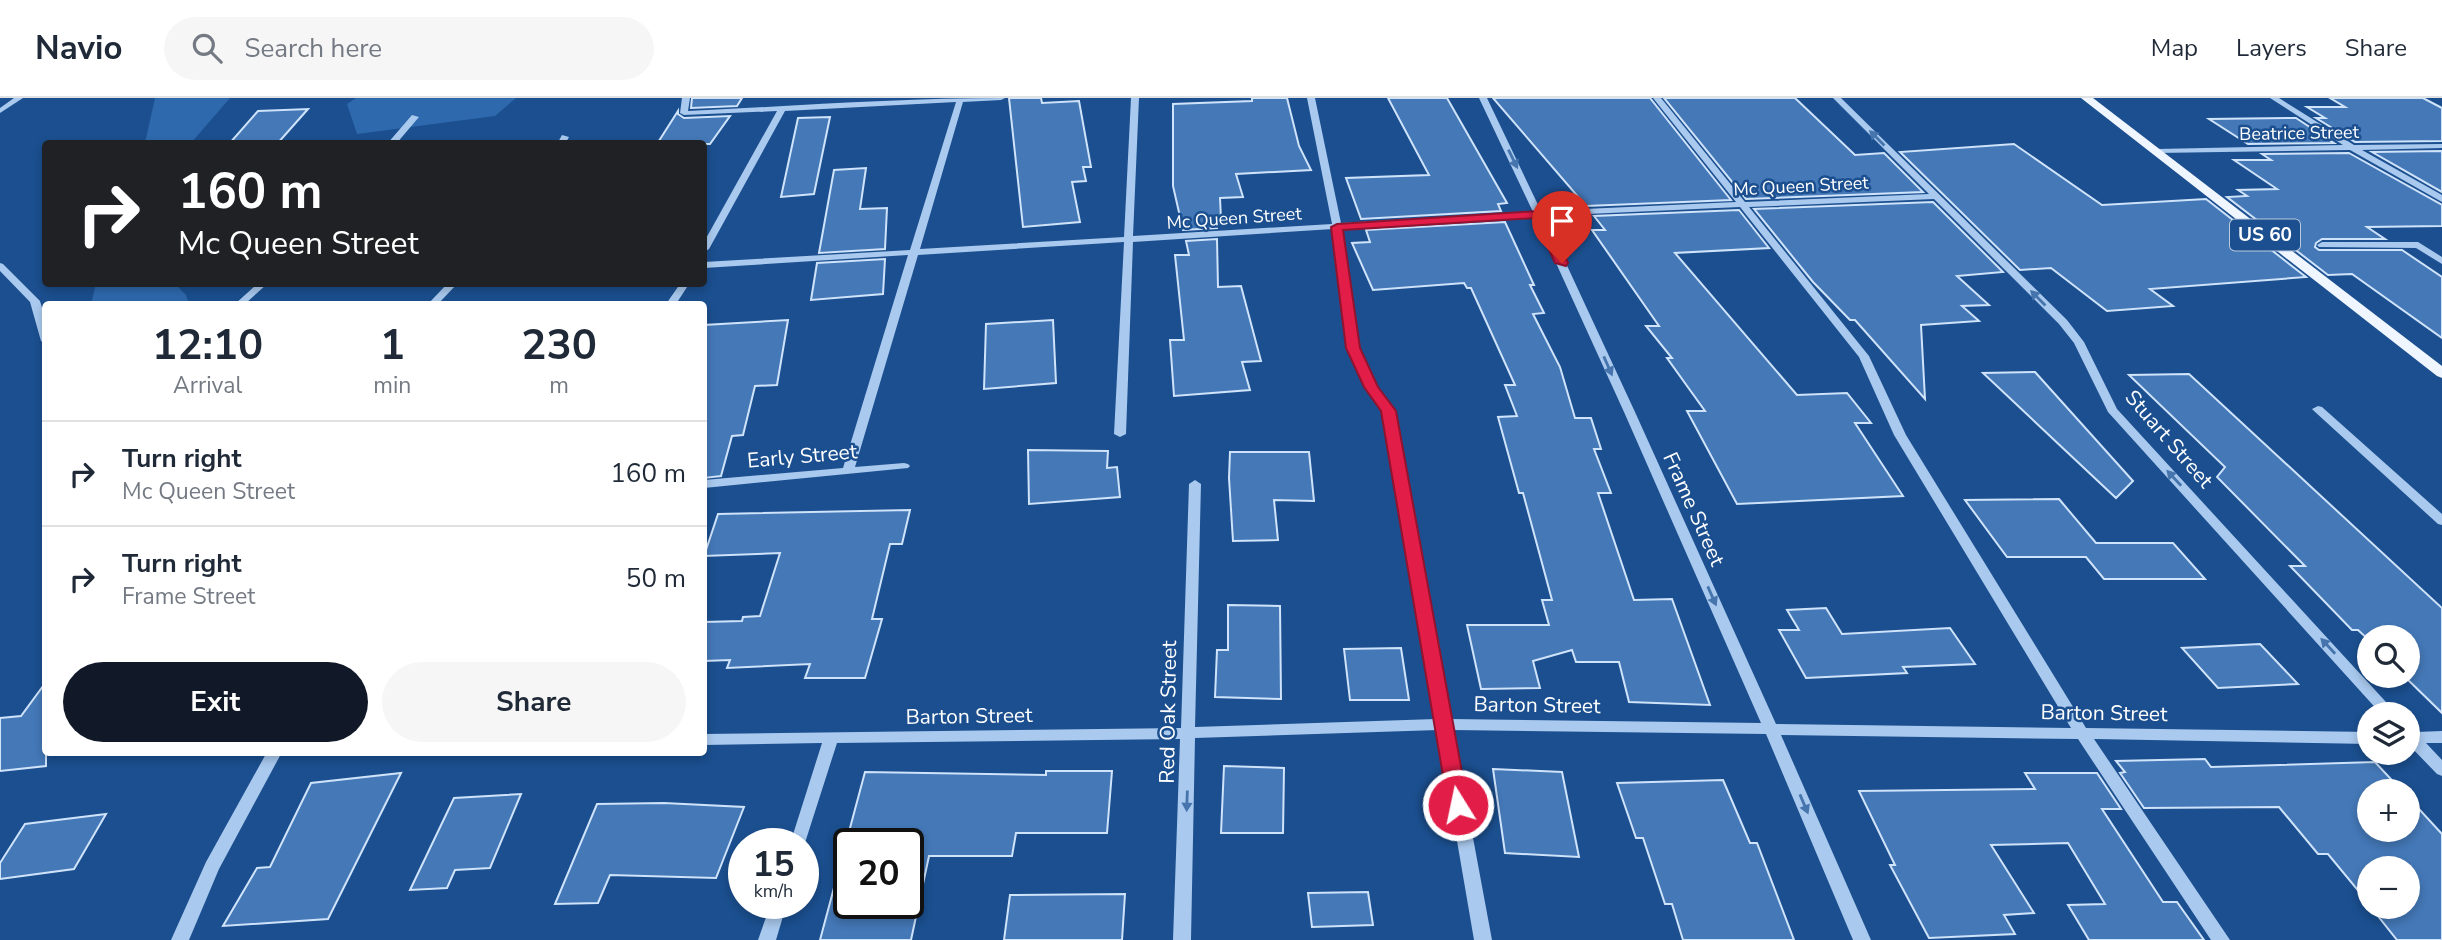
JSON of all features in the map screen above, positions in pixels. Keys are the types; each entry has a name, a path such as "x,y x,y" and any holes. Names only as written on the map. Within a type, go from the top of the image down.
{"main road":[{"name":"US 60","path":"2086,98 2440,371"}],"street":[{"path":"0,111 19,98"},
{"path":"687,98 684,113 856,101 1001,98"},
{"path":"1119,434 1135,98"},
{"path":"1311,98 1337,227 1353,348 1371,387 1388,411 1483,940"},
{"name":"Frame Street","path":"1483,98 1539,214 1772,730 1862,940"},
{"path":"1657,98 1740,205 1864,356 1900,435 2081,734 2221,940"},
{"name":"Stuart Street","path":"1838,98 2063,322 2078,342 2112,410 2379,702"},
{"path":"2274,98 2351,147 2442,199"},
{"path":"848,471 960,100"},
{"path":"707,244 783,107"},
{"path":"395,140 415,117"},
{"name":"Beatrice Street","path":"2157,151 2442,146"},
{"name":"Mc Queen Street","path":"707,265 1539,214 1935,196"},
{"path":"2322,245 2418,245 2442,261"},
{"path":"0,266 34,301 42,328"},
{"path":"243,301 258,287"},
{"path":"436,301 449,287"},
{"path":"2318,409 2442,521"},
{"name":"Early Street","path":"707,484 904,466"},
{"name":"Red Oak Street","path":"1182,940 1195,484"},
{"name":"Barton Street","path":"707,739 1189,733 1443,724 2357,737"},
{"path":"2420,736 2442,737"},
{"path":"803,828 831,739"},
{"path":"2420,747 2442,770"},
{"path":"180,940 212,867 273,756"},
{"path":"767,940 774,919"}],"shaded area":[{"path":"155,98 230,98 194,140 146,140"},
{"path":"356,98 516,98 495,116 357,134 347,104"},
{"path":"95,287 178,287 188,301 92,301"}],"building":[{"path":"692,98 742,98 737,106 691,108"},
{"path":"1009,98 1041,98 1042,103 1079,101 1091,167 1083,167 1086,181 1072,182 1080,222 1023,227"},
{"path":"1252,98 1287,98 1299,146 1311,170 1236,174 1243,197 1220,198 1221,219 1217,219 1217,228 1183,230 1173,186 1173,104 1252,101"},
{"path":"1388,98 1447,98 1507,203 1498,204 1501,211 1361,219 1346,178 1429,175"},
{"path":"1493,98 1650,98 1731,200 1586,206"},
{"path":"1664,98 1795,98 1855,155 1884,153 1923,192 1746,199"},
{"path":"2330,98 2423,98 2442,108 2442,141 2355,142 2316,118 2325,118 2307,107 2345,107"},
{"path":"308,109 281,140 233,140 258,111"},
{"path":"678,111 684,118 730,116 710,144 707,144 707,140 660,140"},
{"path":"830,117 814,194 781,197 798,118"},
{"path":"2296,118 2334,143 2248,144 2209,119"},
{"path":"2014,144 2102,205 2206,199 2306,277 2150,289 2173,306 2107,311 2051,268 2020,270 1900,152"},
{"path":"2442,151 2442,192 2372,152"},
{"path":"2349,153 2442,205 2442,226 2367,227 2385,239 2322,239 2315,247 2319,250 2402,250 2442,277 2442,338 2352,274 2328,275 2227,197 2247,196 2238,190 2277,189 2234,160 2271,160 2262,154"},
{"path":"866,168 860,209 887,208 885,249 819,253 834,170"},
{"path":"1933,202 2003,272 1957,276 1989,305 1962,306 1979,321 1921,325 1925,399 1855,320 1850,320 1813,282 1754,209"},
{"path":"1739,210 1769,248 1675,253 1797,395 1847,393 1871,423 1855,423 1903,496 1737,504 1687,411 1705,411 1667,358 1672,358 1646,326 1659,326 1592,230 1605,230 1594,216"},
{"path":"1505,222 1544,313 1533,314 1560,367 1575,418 1591,418 1601,449 1594,449 1611,493 1598,493 1634,600 1672,599 1710,705 1629,702 1619,662 1576,662 1572,650 1533,661 1540,688 1481,689 1467,625 1549,625 1542,600 1552,600 1523,493 1519,493 1498,417 1517,416 1505,385 1515,385 1471,288 1467,288 1464,283 1373,290 1352,243 1370,242 1366,230"},
{"path":"1217,239 1218,287 1241,286 1261,361 1242,362 1250,390 1174,396 1170,340 1184,340 1175,255 1189,255 1186,241"},
{"path":"885,259 883,294 811,300 817,263"},
{"path":"788,320 777,385 755,386 743,435 732,436 721,476 707,478 707,325"},
{"path":"1053,320 1056,383 984,389 986,324"},
{"path":"2035,372 2133,481 2116,498 1983,373"},
{"path":"2189,374 2442,608 2442,713 2416,688 2420,688 2420,625 2357,625 2357,630 2352,630 2290,566 2305,566 2217,477 2225,467 2129,375"},
{"path":"1028,450 1108,451 1107,468 1117,467 1120,497 1029,504"},
{"path":"1230,452 1309,452 1314,501 1274,500 1278,540 1233,541"},
{"path":"2059,499 2096,543 2173,543 2205,579 2104,579 2086,557 2007,557 1965,500"},
{"path":"910,510 902,544 890,544 872,619 882,619 865,678 805,678 810,664 727,668 730,660 707,661 707,622 742,621 743,617 760,616 780,553 707,556 707,547 718,514"},
{"path":"1228,605 1280,606 1281,699 1215,697 1217,650 1228,650"},
{"path":"1826,608 1842,634 1950,628 1975,664 1903,667 1907,673 1806,678 1779,630 1799,630 1787,610"},
{"path":"2260,644 2298,684 2218,688 2182,648"},
{"path":"1401,648 1409,700 1350,700 1344,649"},
{"path":"42,687 42,756 46,756 46,766 0,771 0,718 21,716"},
{"path":"2205,759 2211,767 2357,763 2357,765 2378,765 2391,779 2357,779 2357,842 2420,842 2420,810 2442,834 2442,940 2397,940 2380,919 2420,919 2420,856 2357,856 2357,889 2328,854 2318,854 2279,807 2144,808 2120,773 2125,772 2116,761"},
{"path":"1224,766 1284,768 1283,833 1221,833"},
{"path":"1493,769 1562,772 1579,857 1505,853"},
{"path":"1046,771 1112,771 1107,833 1016,833 1012,856 929,856 924,879 924,828 850,828 865,772 1046,775"},
{"path":"401,773 328,919 223,926 257,868 270,867 311,783"},
{"path":"2025,773 2097,773 2121,809 2102,809 2163,902 2177,902 2204,940 2089,940 2068,905 2105,904 2068,843 1991,845 2034,913 2004,915 2015,934 1929,938 1890,865 1895,865 1859,791 2035,789"},
{"path":"1723,780 1750,843 1757,843 1794,940 1683,940 1672,904 1665,904 1643,838 1636,838 1617,783"},
{"path":"521,794 490,868 455,870 447,888 410,890 454,798"},
{"path":"664,803 744,807 736,828 728,828 728,848 716,878 610,875 598,903 555,904 597,804"},
{"path":"106,814 74,869 0,879 0,863 25,824"},
{"path":"833,891 833,919 916,919 911,940 820,940"},
{"path":"1368,892 1373,925 1312,927 1308,893"},
{"path":"1125,894 1122,940 1004,940 1010,895"}],"route":[{"path":"1458,805 1388,411 1371,387 1353,348 1337,227 1539,214 1562,263"}]}
